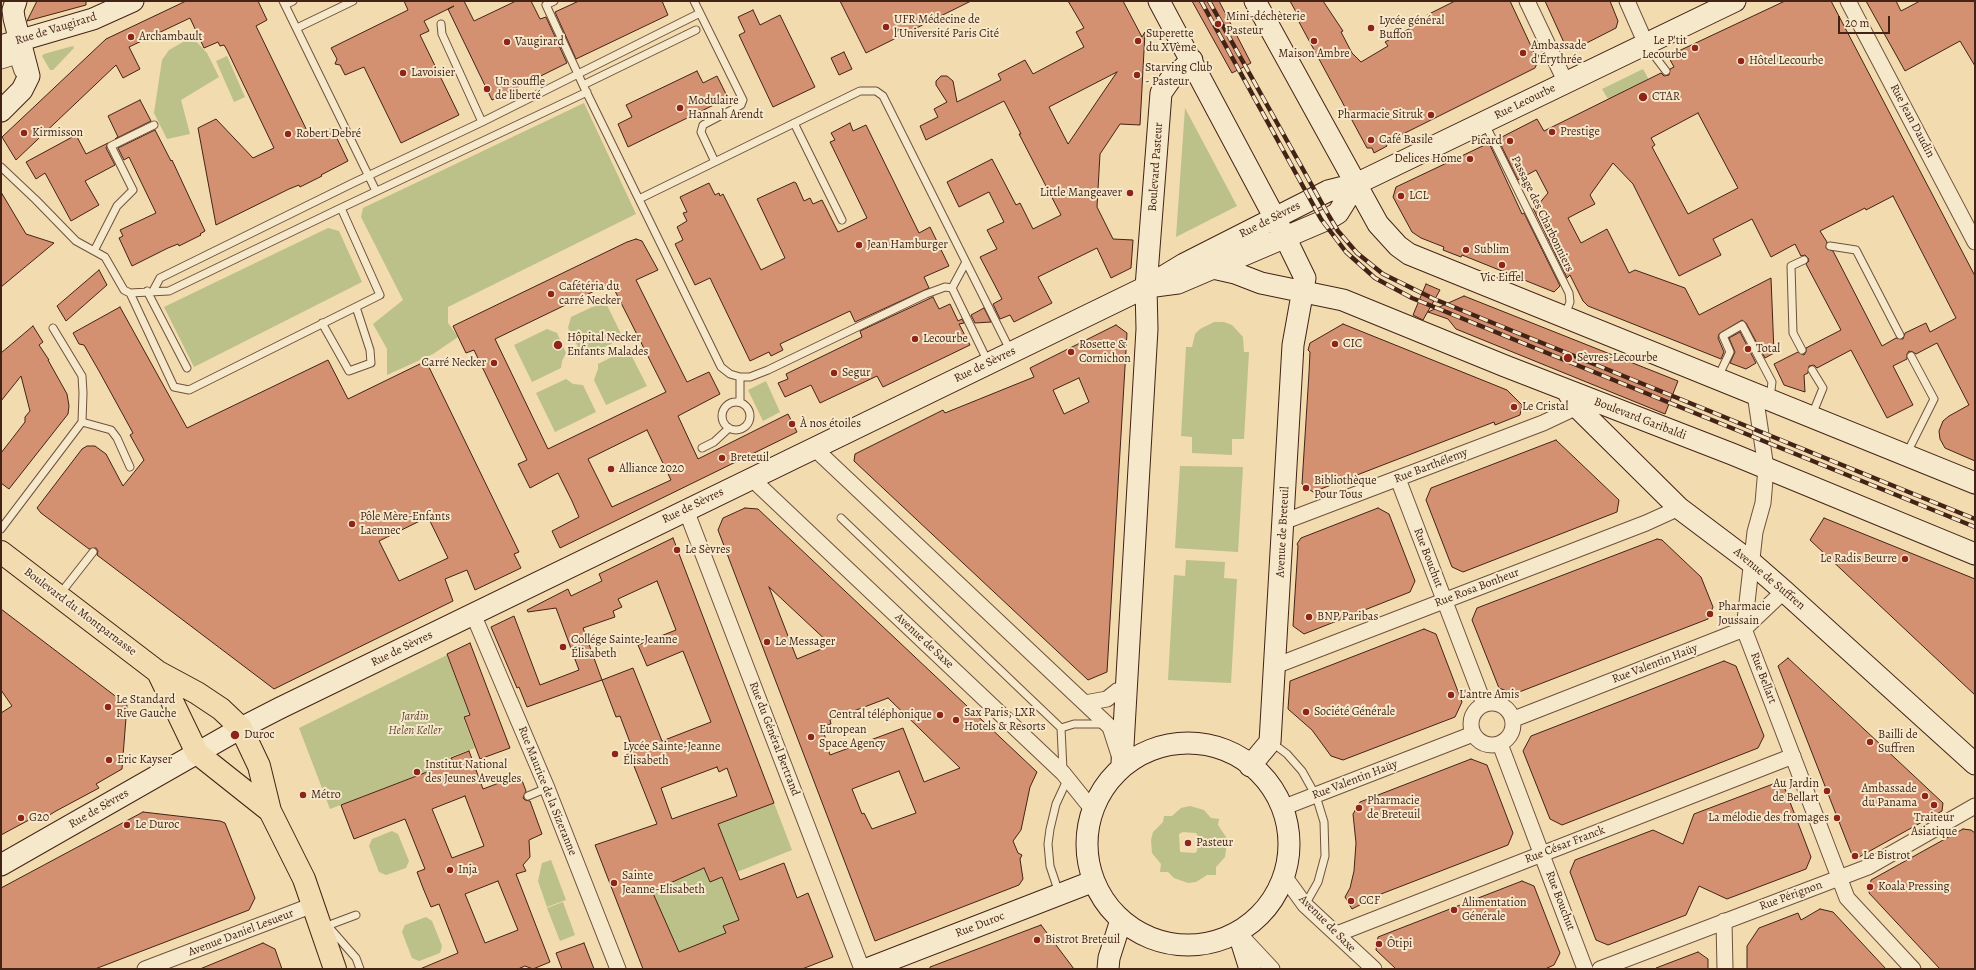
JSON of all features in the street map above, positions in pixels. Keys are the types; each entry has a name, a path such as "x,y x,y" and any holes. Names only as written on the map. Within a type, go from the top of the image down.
{"main road":[{"path":"1,111 22,90 28,81 29,71 11,43 14,18 13,10 16,1"},
{"name":"Rue de Vaugirard","path":"11,43 93,19 133,1"},
{"path":"1160,1 1285,237 1305,278 1302,292"},
{"path":"1256,1 1382,230 1398,246 1410,254 1975,483"},
{"name":"Rue Lecourbe","path":"1356,184 1646,44 1724,4"},
{"name":"Boulevard Pasteur","path":"1146,286 1161,93 1170,80 1192,60"},
{"name":"Rue de Sèvres","path":"1,865 241,728 1146,286 1184,264 1328,191 1356,184"},
{"name":"Rue de Sèvres","path":"1146,286 1178,283 1328,218 1338,213 1356,184"},
{"name":"Boulevard Garibaldi","path":"1213,268 1302,292 1343,300 1572,399 1766,468 1975,554"},
{"path":"1122,763 1147,329 1146,286"},
{"name":"Avenue de Breteuil","path":"1270,742 1293,345 1302,292"},
{"name":"Avenue de Suffren","path":"1572,399 1679,508 1752,563 1975,764"},
{"name":"Boulevard du Montparnasse","path":"1,552 158,672 197,693 221,709 241,728"},
{"name":"Boulevard du Montparnasse","path":"158,672 198,753"},
{"path":"241,728 259,766 270,811 299,867 313,906 324,926 335,969"},
{"path":"1250,766 1270,742"},
{"path":"1186,744 1206,746 1226,752 1250,766 1270,786 1282,808 1287,825 1289,842 1288,860 1284,876 1276,896 1266,910 1239,934 1211,943 1192,945 1173,944 1154,939 1137,931 1121,920 1100,894 1094,881 1088,855 1088,833 1092,809 1102,788 1122,763 1140,754 1186,744"},
{"path":"198,753 270,811"},
{"name":"Rue Duroc","path":"867,969 1094,881"},
{"path":"1108,969 1109,958 1121,920"},
{"path":"1239,934 1250,969"}],"street":[{"path":"1527,1 1566,83"},
{"path":"1627,1 1646,44"},
{"name":"Rue Jean Daudin","path":"1848,1 1975,242"},
{"path":"1,61 17,56 23,74 18,86 14,85 1,97"},
{"name":"Rue Bellart","path":"1763,397 1766,468 1764,504 1755,532 1744,629 1847,898 1913,969"},
{"name":"Rue Barthélemy","path":"1283,522 1543,423 1572,399"},
{"path":"814,448 1110,727 1122,763"},
{"name":"Avenue de Saxe","path":"751,478 1065,775 1092,809"},
{"name":"Rue Bouchut","path":"1398,479 1484,704"},
{"name":"Rue Rosa Bonheur","path":"1275,666 1646,523 1679,508"},
{"name":"Rue du Général Bertrand","path":"686,510 862,969"},
{"name":"Rue Valentin Haüy","path":"1514,719 1744,629 1784,591"},
{"name":"Rue Maurice de la Sizeranne","path":"473,614 547,788 618,969"},
{"path":"1085,703 1107,699 1117,691 1127,688"},
{"path":"1493,702 1501,704 1511,712 1514,719 1514,728 1511,735 1500,744 1483,744 1473,734 1471,724 1472,717 1478,708 1484,704 1493,702"},
{"name":"Rue Valentin Haüy","path":"1282,808 1473,734"},
{"name":"Rue Bouchut","path":"1500,744 1585,969"},
{"name":"Rue César Franck","path":"1337,934 1793,756"},
{"name":"Rue Pérignon","path":"1600,969 1868,866 1975,806"},
{"name":"Avenue de Saxe","path":"1284,876 1305,905 1374,969"},
{"name":"Avenue Daniel Lesueur","path":"145,969 313,906"},
{"path":"1724,921 1725,969"},
{"path":"1239,934 1272,969"}],"lane":[{"path":"293,1 284,3 376,191"},
{"path":"296,28 353,1"},
{"path":"554,1 545,3 583,85 721,367 730,374 740,377 750,377 768,370 926,294 945,287 952,288"},
{"path":"694,1 743,100 742,105 703,125 701,132 715,162"},
{"path":"150,291 160,278 369,175 482,122 700,13"},
{"path":"441,24 442,34 482,122"},
{"path":"583,85 696,30"},
{"path":"1646,44 1666,71"},
{"path":"639,199 860,91 876,91 883,96 1011,352"},
{"path":"1,168 76,241 105,257 124,290 130,293 169,291 340,208 587,92"},
{"name":"Passage des Charbonniers","path":"1484,122 1569,293 1570,302 1564,317"},
{"path":"794,123 842,220"},
{"path":"94,251 117,206 133,190 111,146 154,125"},
{"path":"130,293 174,386 189,390 380,295 340,208"},
{"path":"1830,246 1856,250 1900,335"},
{"path":"1802,350 1793,333 1791,266 1804,260"},
{"path":"952,288 966,262"},
{"path":"952,288 989,363"},
{"path":"150,291 187,368"},
{"path":"322,323 350,371 371,363 370,350 356,307"},
{"path":"1717,379 1730,352 1723,336 1742,325 1772,382 1763,397"},
{"path":"1,529 82,422 82,376 53,328"},
{"path":"1906,455 1934,399 1911,356"},
{"path":"1811,417 1823,388 1812,370"},
{"path":"740,377 740,401"},
{"path":"740,401 748,407 751,418 745,428 734,430 729,428 723,421 722,412 728,403 740,401"},
{"path":"82,422 111,430 117,438 130,467"},
{"path":"702,448 714,442 729,428"},
{"path":"841,518 1060,728 1065,775 1056,804 1048,844 1050,866 1060,894"},
{"path":"59,596 93,552"},
{"path":"1060,728 1074,724 1106,724"},
{"path":"1270,742 1287,754 1302,771 1316,796 1324,822 1325,856 1318,882 1305,905"},
{"path":"528,796 547,788"},
{"path":"356,915 324,926 356,958 360,969"}],"green space":[{"path":"192,37 207,53 219,77 181,100 190,134 167,139 154,113 162,60 169,50"},
{"path":"73,46 74,48 53,70 50,70 42,56 44,54"},
{"path":"227,56 245,97 234,102 216,61"},
{"path":"1643,69 1649,80 1608,99 1602,89"},
{"path":"584,103 636,214 448,307 448,323 458,337 433,354 387,375 387,349 373,324 403,300 361,217 363,208"},
{"path":"1185,108 1237,206 1176,237"},
{"path":"328,228 339,231 362,282 194,367 164,307"},
{"path":"605,301 623,338 593,353 585,347 578,347 568,328 571,317"},
{"path":"1214,322 1224,322 1232,325 1243,337 1244,352 1249,352 1244,439 1232,439 1232,455 1192,453 1192,437 1181,436 1186,347 1192,347 1195,334 1200,329"},
{"path":"547,329 557,333 566,353 562,361 561,368 532,382 514,345"},
{"path":"628,349 647,386 606,405 594,380 598,369 598,364"},
{"path":"566,379 573,384 583,385 596,412 555,432 536,393"},
{"path":"766,381 780,412 763,421 748,390"},
{"path":"1180,466 1243,467 1238,552 1175,548"},
{"path":"1186,560 1225,562 1224,578 1237,579 1231,683 1168,680 1174,575 1185,576"},
{"name":"Jardin Helen Keller","path":"447,655 469,714 463,717 475,748 450,757 452,762 330,809 299,728"},
{"path":"774,803 792,850 737,872 718,824"},
{"path":"1190,806 1204,810 1211,818 1219,819 1218,825 1226,837 1227,843 1225,857 1216,867 1216,875 1207,875 1196,882 1188,883 1174,878 1168,872 1160,872 1161,864 1152,853 1151,840 1153,832 1163,822 1164,816 1172,816 1181,808","holes":["1183,832 1196,833 1198,836 1197,851 1195,853 1180,852 1179,834"]},
{"path":"392,831 398,834 409,861 406,868 386,875 379,872 369,846 372,839"},
{"path":"551,860 566,900 547,907 538,881 542,863"},
{"path":"704,868 710,882 722,877 739,920 728,936 680,955 652,891"},
{"path":"563,902 575,935 560,941 547,908"},
{"path":"426,917 432,921 442,946 440,953 419,961 412,958 402,932 405,925"}],"building":[{"path":"37,1 86,1 86,5 27,21"},
{"name":"Robert Debré","path":"186,1 258,1 267,20 256,26 311,139 332,128 348,161 300,187 299,185 289,189 216,225 198,128 216,119 253,158 274,148 224,45 220,46 218,42 204,48 190,18 129,47 140,69 123,78 116,65 16,160 2,137 106,39"},
{"path":"404,1 464,1 474,21 516,1 531,1 540,19 546,17 567,63 492,100 448,9 424,21 429,31 420,35 459,115 401,143 364,67 345,75 340,65 335,64 337,59 331,48 408,10"},
{"path":"579,1 662,1 668,15 576,59 555,12"},
{"name":"UFR Médecine de l'Université Paris Cité","path":"840,1 971,1 866,53"},
{"path":"1068,1 1123,1 1142,37 1145,32 1140,125 1120,124 1100,154 1097,207 1113,239 1133,240 1131,268 1111,278 1097,248 1038,277 1052,303 1014,322 1010,315 1000,319 993,304 1002,299 980,257 997,249 987,230 1004,222 989,192 959,207 947,182 992,159 1016,205 1020,203 1033,229 1061,215 1019,134 1021,134 1004,101 926,140 920,126 938,117 934,109 947,102 936,85 936,81 941,76 947,76 953,81 957,102 1001,80 998,74 1025,60 1033,74 1084,47 1076,32 1084,28","holes":["1117,72 1068,144 1049,107"]},
{"name":"Mini-déchèterie Pasteur","path":"1192,1 1219,1 1251,63 1232,73"},
{"path":"1290,1 1323,1 1343,31 1341,32 1352,53 1361,62 1388,46 1385,42 1429,18 1427,15 1455,1 1510,1 1538,61 1535,68 1385,143 1387,146 1374,153 1372,148 1367,148 1299,22 1301,21"},
{"path":"1545,1 1610,1 1618,21 1616,28 1573,50 1566,47"},
{"path":"1785,1 1831,1 1975,276 1975,461 1945,448 1940,439 1939,431 1943,421 1969,405 1937,343 1916,354 1909,351 1907,354 1907,359 1893,366 1913,405 1887,418 1851,350 1817,368 1814,365 1809,366 1808,373 1804,375 1805,392 1784,385 1774,364 1798,352 1804,355 1806,348 1841,330 1806,264 1809,261 1808,258 1805,255 1801,256 1795,244 1771,257 1752,219 1713,239 1721,255 1679,276 1633,184 1613,163 1590,195 1595,204 1568,218 1581,243 1607,229 1629,273 1635,270 1685,288 1699,315 1771,278 1774,353 1765,358 1746,323 1742,320 1719,334 1718,338 1724,352 1721,359 1588,306 1583,301 1570,275 1567,278 1533,208 1537,206 1548,193 1536,170 1518,180 1498,139 1537,119 1544,131 1661,73 1664,76 1669,75 1670,69 1674,67 1668,56","holes":["1698,113 1738,188 1688,214 1652,147 1655,145 1651,138","1893,196 1956,318 1930,332 1926,323 1905,333 1903,339 1896,338 1882,346 1833,251 1826,248 1827,242 1820,231 1865,208 1866,210"]},
{"path":"1866,1 1896,1 1901,11 1920,1 1975,1 1975,66 1960,41 1905,71"},
{"path":"753,10 760,25 780,15 815,87 773,107 739,35 745,32 738,17"},
{"path":"844,52 852,69 839,75 831,58"},
{"name":"Modulaire Hannah Arendt","path":"697,71 703,83 717,76 728,98 628,147 618,124 632,117 626,105"},
{"path":"140,100 151,121 115,139 118,137 108,116"},
{"name":"Jean Hamburger","path":"850,123 853,131 866,125 919,233 930,227 949,266 924,277 929,288 855,322 850,311 780,344 783,350 771,356 769,352 750,361 710,278 695,285 675,244 683,240 677,227 687,221 683,213 687,212 680,197 709,183 715,195 719,193 720,196 723,194 761,270 785,258 757,199 794,182 796,183 804,201 810,198 813,204 822,200 838,232 867,218 830,142 835,140 831,133"},
{"path":"155,130 171,161 172,160 205,231 200,234 201,235 179,246 178,244 168,248 132,266 119,238 123,236 120,230 156,213 129,157 124,160 118,148"},
{"path":"76,135 86,154 108,143 106,148 115,165 85,181 99,205 71,221 45,173 36,179 26,162"},
{"path":"1489,143 1522,214 1524,213 1560,286 1554,292 1462,255 1461,257 1443,250 1444,247 1421,238 1412,232 1393,197 1396,187"},
{"path":"1,192 26,234 54,243 1,287"},
{"name":"Carré Necker","path":"636,239 642,241 658,270 636,280 687,382 709,372 720,394 678,416 698,459 788,414 797,432 560,548 552,531 579,517 572,501 558,473 530,488 518,464 527,460 474,350 466,353 453,326","holes":["611,283 666,392 548,449 495,339","647,430 671,480 612,507 588,459"]},
{"path":"99,270 107,285 66,321 57,306"},
{"path":"1426,284 1440,290 1423,320 1413,315"},
{"path":"1464,296 1678,381 1665,414 1456,329 1448,319 1428,312"},
{"name":"Lecourbe","path":"933,297 939,309 950,304 958,321 962,319 964,323 959,324 970,345 883,387 877,376 820,403 811,385 785,397 778,383 788,379 786,374 862,337 860,331"},
{"name":"Pôle Mère-Enfants Laennec","path":"120,307 187,428 328,360 348,399 426,361 519,552 514,554 521,568 475,590 467,570 445,579 453,601 274,689 97,555 98,551 96,548 89,549 41,513 37,508 82,449 87,446 95,446 106,454 123,486 144,460 130,435 133,433 99,371 84,345 79,344 73,333","holes":["428,517 448,558 399,581 379,541"]},
{"path":"984,308 991,322 975,323 971,315"},
{"path":"1343,324 1507,390 1522,405 1520,415 1495,425 1494,422 1313,492 1302,484 1310,352 1308,350 1310,343"},
{"path":"1116,325 1127,333 1107,672 1088,680 854,461 855,454 943,410 945,413 1034,377 1030,368","holes":["1079,378 1089,402 1064,414 1053,390"]},
{"path":"33,326 43,342 39,345 49,360 67,394 69,406 68,414 9,489 1,483 1,453 25,422 25,417 30,411 21,376 1,401 1,353"},
{"path":"1740,332 1756,363 1746,369 1730,363 1735,352 1729,338"},
{"path":"1556,440 1619,500 1617,512 1463,572 1452,567 1426,500 1431,488"},
{"path":"745,508 758,509 1037,772 1030,787 1021,830 1013,841 1018,853 1022,855 1020,859 1023,879 1019,885 875,941 718,530 723,518","holes":["769,587 831,645 797,659","888,698 960,768 924,782 903,728 830,755 822,726 831,724 830,720","899,771 916,813 872,829 864,813 862,814 852,789"]},
{"path":"1378,508 1389,514 1415,581 1410,592 1304,634 1293,626 1297,544 1301,538"},
{"path":"1824,518 1975,579 1975,695 1810,540"},
{"path":"673,538 774,803 718,824 740,880 784,863 797,898 808,893 833,957 802,969 643,969 595,845 657,824 626,746 631,745 620,716 616,717 602,680 527,707 519,687 517,688 491,627 514,616 540,685 579,670 556,608 528,612 527,610 568,589 571,596 602,581 599,574","holes":["657,581 676,630 638,645 647,666 683,651 711,722 662,741 633,668 602,680 583,628 615,617 613,611 622,607 618,599","717,767 719,772 727,768 737,796 672,819 661,788","704,868 710,882 722,877 739,920 723,926 726,933 679,952 652,891"]},
{"path":"1657,539 1662,540 1701,577 1713,607 1708,619 1514,694 1499,688 1472,620 1477,608"},
{"path":"1,609 127,705 122,769 96,784 99,788 43,819 40,814 1,835 1,713 12,706 1,690"},
{"path":"1424,629 1436,634 1462,702 1455,717 1343,760 1331,756 1312,730 1288,709 1290,681"},
{"path":"470,643 510,748 480,759 464,717 470,715 447,654"},
{"path":"1788,658 1943,803 1942,811 1859,857 1852,855 1778,666"},
{"path":"1724,661 1736,666 1764,736 1758,748 1562,825 1550,819 1523,751 1531,736"},
{"path":"469,751 483,789 520,775 526,791 523,798 530,801 542,834 529,840 530,857 523,865 526,871 516,874 550,962 533,969 525,966 518,969 420,969 458,953 439,904 431,907 423,888 417,872 425,869 405,819 354,839 341,805 453,762 451,758","holes":["465,796 484,846 452,858 432,809","498,881 518,930 485,943 465,894"]},
{"path":"1471,759 1487,765 1513,833 1508,845 1381,894 1352,909 1345,897 1350,888 1354,871 1356,843 1353,814 1360,802"},
{"path":"1773,784 1785,789 1811,857 1806,869 1727,899 1699,886 1686,915 1608,945 1596,940 1570,872 1575,860 1653,830 1683,844 1694,814"},
{"path":"143,812 220,821 225,823 255,898 249,910 95,969 1,969 1,888"},
{"path":"1963,829 1971,830 1975,833 1975,969 1940,969 1869,893 1871,880"},
{"path":"1522,881 1534,886 1560,953 1554,965 1545,969 1396,969 1376,950 1378,937"},
{"path":"1820,909 1833,912 1886,969 1747,969 1747,946 1759,928 1798,913 1801,920"},
{"path":"1041,925 1074,969 930,969 930,967"},
{"path":"263,943 275,949 282,969 200,969"},
{"path":"584,943 594,969 562,969 556,953"},
{"path":"1698,952 1708,959 1708,969 1656,968"}],"railway":[{"path":"1201,1 1321,219 1346,252 1375,278 1412,298 1975,527"},
{"path":"1209,1 1338,231 1357,253 1383,274 1434,299 1975,519"}],"place":[{"name":"Mini-déchèterie Pasteur","path":"1218,24"},
{"name":"UFR Médecine de l'Université Paris Cité","path":"886,27"},
{"name":"Lycée général Buffon","path":"1371,28"},
{"name":"Archambault","path":"131,37"},
{"name":"Superette du XVème","path":"1138,41"},
{"name":"Maison Ambre","path":"1314,41"},
{"name":"Vaugirard","path":"507,42"},
{"name":"Le P'tit Lecourbe","path":"1695,48"},
{"name":"Ambassade d'Érythrée","path":"1523,53"},
{"name":"Hôtel Lecourbe","path":"1741,61"},
{"name":"Lavoisier","path":"403,73"},
{"name":"Starving Club - Pasteur","path":"1137,75"},
{"name":"Un souffle de liberté","path":"487,89"},
{"name":"CTAR","path":"1643,97"},
{"name":"Modulaire Hannah Arendt","path":"680,108"},
{"name":"Pharmacie Sitruk","path":"1431,115"},
{"name":"Prestige","path":"1552,132"},
{"name":"Kirmisson","path":"24,133"},
{"name":"Robert Debré","path":"288,134"},
{"name":"Café Basile","path":"1371,140"},
{"name":"Picard","path":"1510,141"},
{"name":"Delices Home","path":"1470,159"},
{"name":"Little Mangeaver","path":"1130,193"},
{"name":"LCL","path":"1401,196"},
{"name":"Jean Hamburger","path":"859,245"},
{"name":"Sublim","path":"1466,250"},
{"name":"Vic Eiffel","path":"1502,265"},
{"name":"Cafétéria du carré Necker","path":"551,294"},
{"name":"Lecourbe","path":"915,339"},
{"name":"CIC","path":"1335,344"},
{"name":"Hôpital Necker Enfants Malades","path":"558,345"},
{"name":"Total","path":"1748,349"},
{"name":"Rosette & Cornichon","path":"1071,352"},
{"name":"Sèvres-Lecourbe","path":"1568,358"},
{"name":"Carré Necker","path":"494,363"},
{"name":"Segur","path":"834,373"},
{"name":"Le Cristal","path":"1514,407"},
{"name":"À nos étoiles","path":"792,424"},
{"name":"Breteuil","path":"722,458"},
{"name":"Alliance 2020","path":"611,469"},
{"name":"Bibliothèque Pour Tous","path":"1306,488"},
{"name":"Pôle Mère-Enfants Laennec","path":"352,524"},
{"name":"Le Sèvres","path":"677,550"},
{"name":"Le Radis Beurre","path":"1905,559"},
{"name":"Pharmacie Joussain","path":"1710,614"},
{"name":"BNP Paribas","path":"1309,617"},
{"name":"Le Messager","path":"767,642"},
{"name":"Collége Sainte-Jeanne Élisabeth","path":"563,647"},
{"name":"L'antre Amis","path":"1451,695"},
{"name":"Le Standard Rive Gauche","path":"108,707"},
{"name":"Société Générale","path":"1306,712"},
{"name":"Central téléphonique","path":"940,715"},
{"name":"Sax Paris, LXR Hotels & Resorts","path":"956,720"},
{"name":"Duroc","path":"235,735"},
{"name":"European Space Agency","path":"811,737"},
{"name":"Bailli de Suffren","path":"1870,742"},
{"name":"Lycée Sainte-Jeanne Élisabeth","path":"615,754"},
{"name":"Eric Kayser","path":"109,760"},
{"name":"Institut National des Jeunes Aveugles","path":"417,772"},
{"name":"Au Jardin de Bellart","path":"1827,791"},
{"name":"Métro","path":"303,795"},
{"name":"Ambassade du Panama","path":"1925,796"},
{"name":"Traiteur Asiatique","path":"1934,805"},
{"name":"Pharmacie de Breteuil","path":"1359,808"},
{"name":"G20","path":"21,818"},
{"name":"La mélodie des fromages","path":"1837,818"},
{"name":"Le Duroc","path":"127,825"},
{"name":"Pasteur","path":"1188,843"},
{"name":"Le Bistrot","path":"1855,856"},
{"name":"Inja","path":"450,870"},
{"name":"Sainte Jeanne-Elisabeth","path":"614,883"},
{"name":"Koala Pressing","path":"1870,887"},
{"name":"CCF","path":"1351,901"},
{"name":"Alimentation Générale","path":"1454,910"},
{"name":"Bistrot Breteuil","path":"1037,940"},
{"name":"Ôtipi","path":"1379,944"}]}
